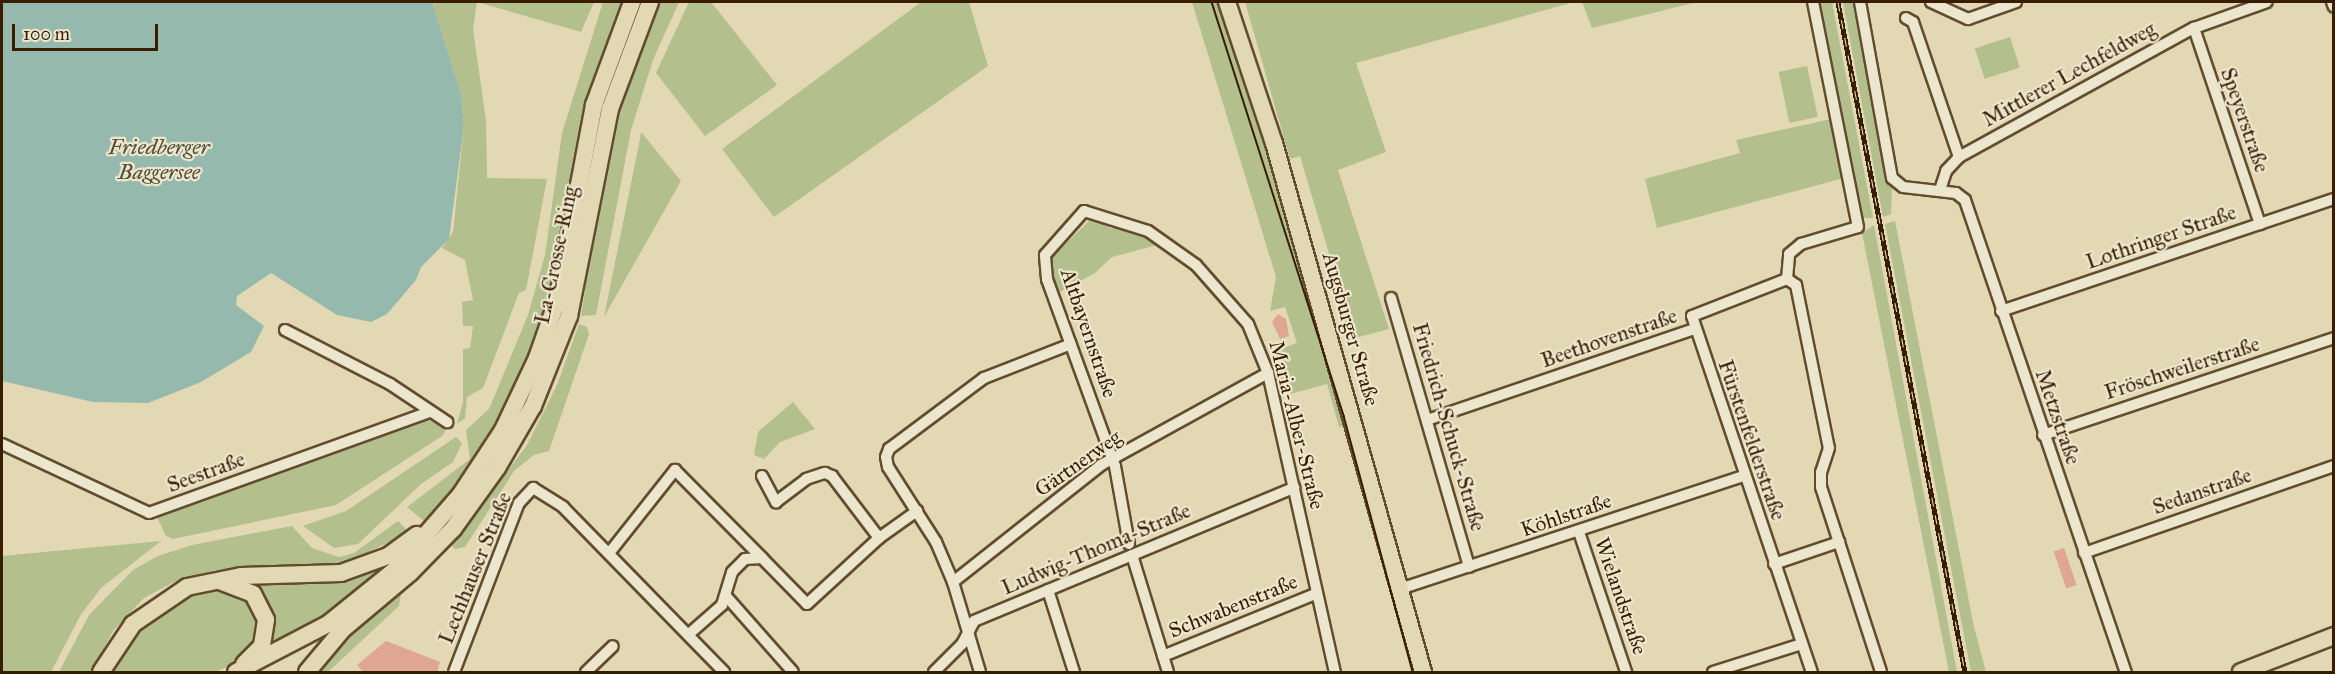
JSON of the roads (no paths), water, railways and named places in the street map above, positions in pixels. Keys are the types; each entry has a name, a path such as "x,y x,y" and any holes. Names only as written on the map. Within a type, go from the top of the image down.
{"main road":[{"name":"La-Crosse-Ring","path":"444,514 503,430 537,358 557,301 594,105 632,2"},
{"name":"La-Crosse-Ring","path":"343,629 410,573 453,529 491,478 533,406 574,298 610,109 650,2"},
{"name":"Augsburger Straße","path":"1227,2 1274,143 1423,672"},
{"path":"101,672 124,634 153,606 186,587 241,576 311,577 357,569 397,551 444,514"},
{"path":"236,672 292,646 346,610 412,553 444,514"},
{"path":"218,581 248,591 266,620 265,637 257,653 230,672"},
{"path":"262,672 343,629"},
{"path":"307,672 343,629"},
{"path":"2241,672 2334,636"}],"street":[{"path":"1813,2 1858,226 1801,244 1789,254 1787,279 1796,285 1827,437 1828,457 1821,472 1821,487 1881,672"},
{"name":"Metzstraße","path":"1860,2 1892,178 1903,187 1940,190 1959,194 1965,200 2043,435 2126,672"},
{"path":"1931,2 1968,19 2016,2"},
{"name":"Mittlerer Lechfeldweg","path":"1959,157 2194,28 2267,2"},
{"path":"2332,2 2334,7"},
{"path":"1906,18 1913,22 1959,157 1946,171 1940,190"},
{"name":"Speyerstraße","path":"2194,28 2260,224"},
{"name":"Lothringer Straße","path":"2001,311 2334,199"},
{"name":"Maria-Alber-Straße","path":"1078,214 1090,210 1130,223 1196,265 1248,324 1268,373 1335,672"},
{"name":"Altbayernstraße","path":"1078,214 1045,255 1047,279 1113,458 1130,550 1168,672"},
{"name":"Beethovenstraße","path":"1427,420 1694,329 1692,316 1787,279"},
{"name":"Friedrich-Schuck-Straße","path":"1391,298 1469,567"},
{"name":"Fürstenfelderstraße","path":"1694,329 1812,672"},
{"path":"285,330 390,384 447,422"},
{"name":"Fröschweilerstraße","path":"2043,435 2334,338"},
{"path":"980,672 969,629 953,582 917,511 888,468 889,449 984,378 1071,344"},
{"name":"Gärtnerweg","path":"953,582 1113,458 1268,373"},
{"name":"Seestraße","path":"2,444 149,513 429,412"},
{"name":"Sedanstraße","path":"2084,553 2334,466"},
{"path":"724,672 610,552 675,470 807,604 879,538 917,511"},
{"path":"762,476 776,502 806,479 825,473 832,476 879,538"},
{"name":"Köhlstraße","path":"1400,589 1744,476"},
{"name":"Ludwig-Thoma-Straße","path":"934,672 962,644 974,621 1048,590 1130,550 1294,488"},
{"name":"Lechhauser Straße","path":"454,672 519,503 526,492 541,489 610,552"},
{"name":"Wielandstraße","path":"1579,532 1626,672"},
{"path":"1774,564 1839,542"},
{"path":"689,634 726,596 732,572 745,559 762,558"},
{"path":"1048,590 1074,672"},
{"name":"Schwabenstraße","path":"1163,656 1317,592"},
{"path":"726,596 794,672"},
{"path":"1713,672 1802,644"},
{"path":"585,672 613,646"}],"water":[{"name":"Friedberger Baggersee","path":"2,2 432,2 461,94 464,126 449,239 421,267 416,280 387,314 371,322 337,315 271,273 237,296 236,305 264,326 251,352 201,382 148,403 93,402 2,381"}],"tram line":[{"path":"1212,2 1344,416 1413,672"}],"railway":[{"path":"1838,2 1965,672"}]}
